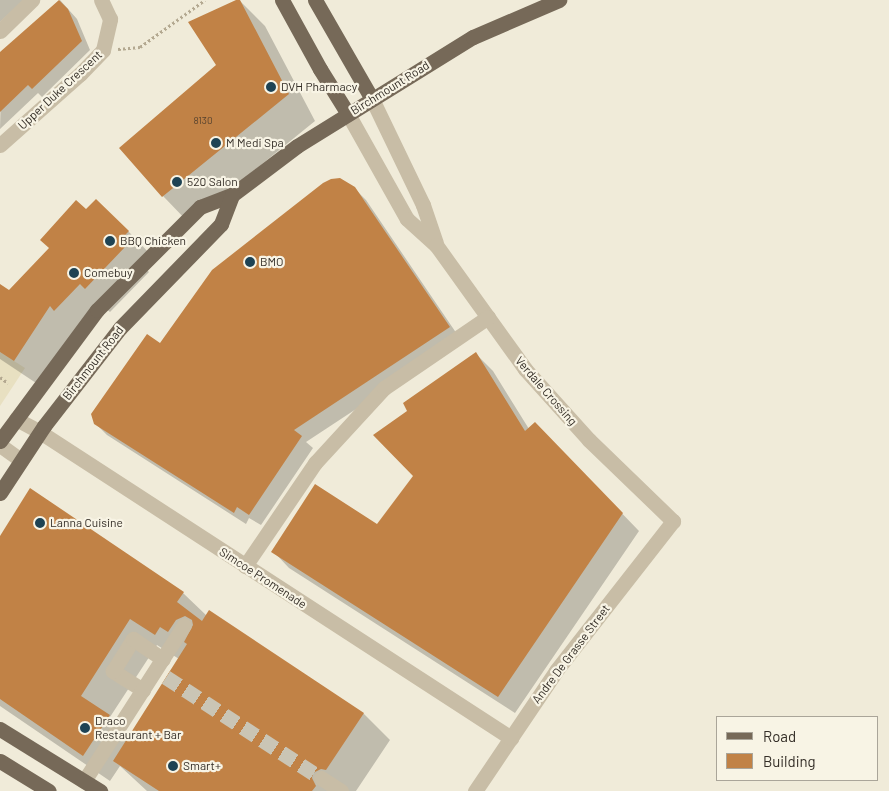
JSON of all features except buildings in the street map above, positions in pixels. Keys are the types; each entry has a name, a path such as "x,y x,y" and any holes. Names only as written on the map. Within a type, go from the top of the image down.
{"main road":[{"name":"Verdale Crossing","path":"282,0 320,69 348,114"},
{"name":"Verdale Crossing","path":"315,0 372,99"},
{"name":"Birchmount Road","path":"0,443 97,310 200,207 232,195 297,146 473,37 559,0"},
{"name":"Birchmount Road","path":"0,493 40,432 120,328 221,224 232,195"},
{"path":"0,729 100,791"},
{"path":"0,760 49,791"}],"street":[{"path":"0,31 32,0"},
{"name":"Upper Duke Crescent","path":"0,145 80,74 104,50 110,19 101,0"},
{"name":"Verdale Crossing","path":"372,99 423,205 436,245"},
{"name":"Verdale Crossing","path":"348,114 407,219 436,245 525,369 589,440 673,521"},
{"path":"245,566 315,464 384,388 488,317"},
{"name":"Simcoe Promenade","path":"16,419 40,432 511,738"},
{"path":"0,443 21,460"},
{"name":"Andre De Grasse Street","path":"474,791 556,671 673,521"},
{"path":"84,782 142,690 162,669 184,625"},
{"path":"142,690 113,671 134,639 162,669"},
{"path":"321,778 341,791"}],"path":[{"path":"104,50 140,47 205,0"},
{"path":"0,377 8,383"}],"shaded area":[{"path":"0,352 25,368 0,406"}],"tunnel":[{"path":"166,677 321,778"}],"place":[{"name":"DVH Pharmacy","path":"271,87"},
{"name":"M Medi Spa","path":"216,143"},
{"name":"520 Salon","path":"177,182"},
{"name":"BBQ Chicken","path":"110,241"},
{"name":"BMO","path":"250,262"},
{"name":"Comebuy","path":"74,273"},
{"name":"Lanna Cuisine","path":"40,523"},
{"name":"Draco Restaurant + Bar","path":"85,728"},
{"name":"Smart+","path":"173,766"}]}
